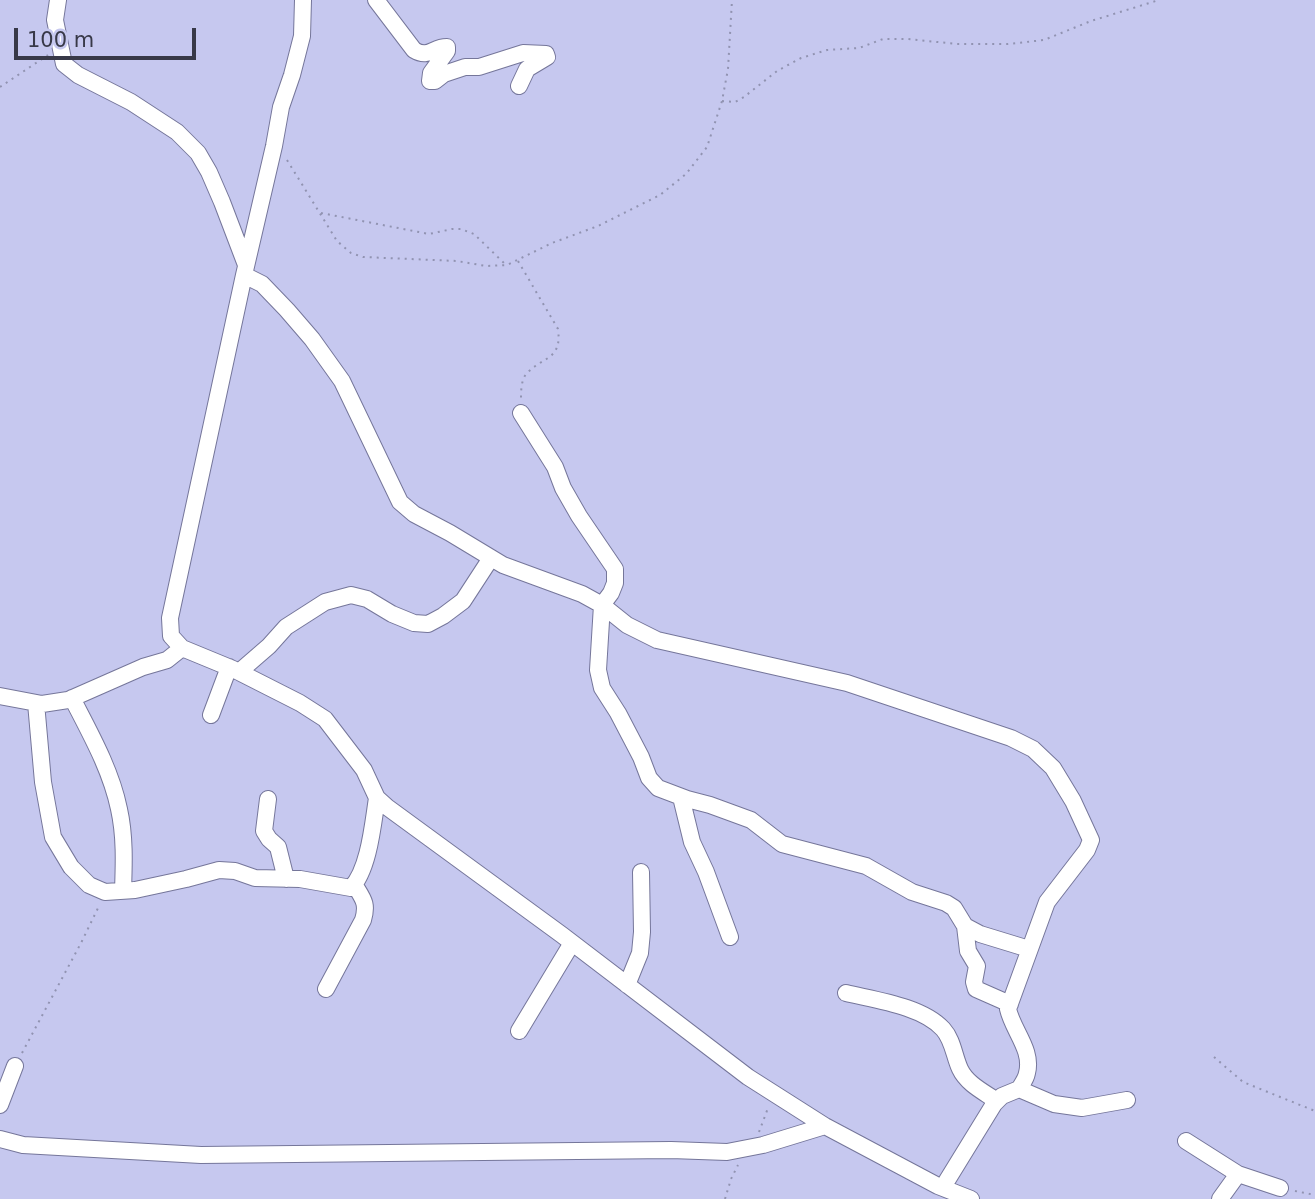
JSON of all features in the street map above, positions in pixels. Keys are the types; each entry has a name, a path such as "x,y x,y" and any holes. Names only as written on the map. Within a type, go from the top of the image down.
{"street":[{"path":"58,0 55,20 64,64 78,75 131,102 177,132 198,153 218,192 245,270 287,310 342,381 400,502 414,514 503,565 582,594 602,605 627,625 657,640 847,683 1011,738 1034,748 1053,768 1073,801 1091,840 1082,857 1047,902 1008,1009 1027,1055 1027,1073 1019,1089 997,1101 943,1187"},
{"path":"303,0 302,36 281,107 245,270 170,618 171,636 183,648 234,670 300,703 325,719 364,770 377,798 387,807 748,1077 825,1126 971,1199"},
{"path":"376,0 414,50 420,54 447,47 431,73 430,81 465,67 479,67 523,53 545,54 547,57 527,69 519,86"},
{"path":"521,413 555,467 563,488 615,569 615,583 602,605 597,670 602,688 641,757 649,778 658,788 751,820 782,844 866,866 912,892 954,908 965,926 968,951 977,966 974,982 976,989 1010,1004"},
{"path":"211,715 234,670 269,646 286,627 325,602 351,595 367,599 414,623 428,624 463,601 491,558"},
{"path":"0,696 42,704 72,698 143,667 167,660 183,648"},
{"path":"72,698 102,759 119,808 124,849 123,891"},
{"path":"36,703 43,782 53,837 71,867 89,885 105,892 135,890 219,870 235,871 255,878 326,882 351,888 358,881 370,845 377,798"},
{"path":"681,797 692,842 730,937"},
{"path":"268,799 264,831 278,847 286,878"},
{"path":"627,985 640,953 641,872"},
{"path":"326,989 363,920 366,909 354,884"},
{"path":"965,926 980,934 1029,949"},
{"path":"519,1031 572,943"},
{"path":"846,993 912,1010 933,1020 945,1031 961,1072 972,1085 997,1101"},
{"path":"0,1105 15,1066"},
{"path":"1019,1089 1054,1104 1082,1108 1127,1100"},
{"path":"0,1139 23,1145 201,1155 657,1150 727,1152 825,1126"},
{"path":"1186,1141 1238,1174 1280,1188"},
{"path":"1220,1199 1238,1174"}],"path":[{"path":"273,150 286,160 337,241 351,253 362,257 457,261 486,266 507,265 552,243 598,226 660,195 686,174 707,146 723,101 728,69 732,0"},
{"path":"723,101 735,102 777,71 802,58 827,50 859,48 883,39 908,38 957,44 1008,44 1044,40 1091,21 1159,0"},
{"path":"0,87 60,47"},
{"path":"320,213 429,234 461,229 474,234 507,265"},
{"path":"517,260 558,329 559,342 554,353 525,373 520,389 521,413"},
{"path":"15,1066 81,943 105,892"},
{"path":"1214,1057 1243,1082 1315,1111"},
{"path":"1280,1188 1315,1195"}]}
